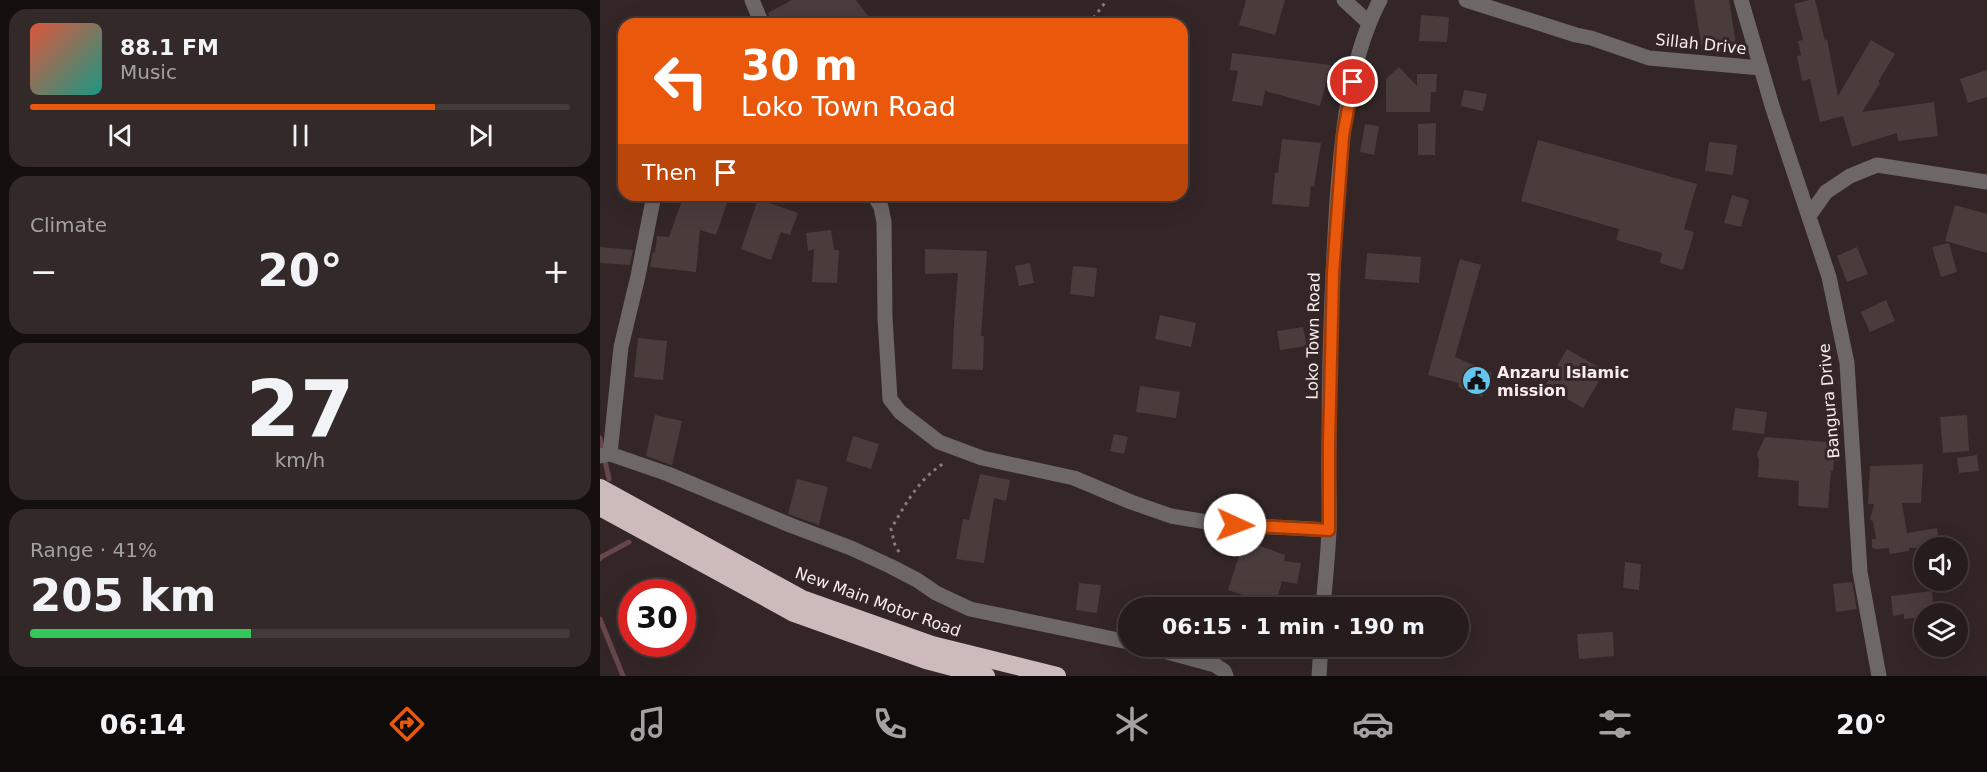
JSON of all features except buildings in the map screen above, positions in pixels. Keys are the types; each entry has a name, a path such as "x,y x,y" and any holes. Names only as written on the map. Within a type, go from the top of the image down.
{"highway":[{"name":"New Main Motor Road","path":"600,488 802,599 932,645 1057,676"},
{"path":"600,507 794,613 926,660 986,676"}],"street":[{"path":"752,0 760,18"},
{"path":"1344,0 1369,23"},
{"name":"Loko Town Road","path":"1324,597 1329,530 1332,295 1338,181 1353,82 1369,23 1380,0"},
{"name":"Sillah Drive","path":"1466,0 1649,58 1761,68"},
{"name":"Bangura Drive","path":"1741,0 1813,234 1829,277 1847,363 1860,572 1879,676"},
{"path":"1809,216 1826,192 1850,176 1877,165 1987,182"},
{"path":"653,201 621,347 605,455 668,474 851,548 970,609 1118,640"},
{"path":"878,201 884,222 885,318 890,399 900,412 939,442 982,458 1074,478 1171,516 1219,524 1329,530"},
{"path":"1186,657 1215,665 1224,671 1226,676"},
{"path":"1319,676 1320,657"}],"path":[{"path":"1094,18 1107,0"},
{"path":"901,554 895,545 891,529 907,500 931,470 963,452"}],"waterway":[{"path":"600,438 609,479"},
{"path":"600,559 629,542"},
{"path":"600,619 623,676"}],"place":[{"name":"Anzaru Islamic mission","path":"1476,381"}],"route":[{"path":"1235,525 1329,530 1333,273 1338,181 1353,82"}]}
